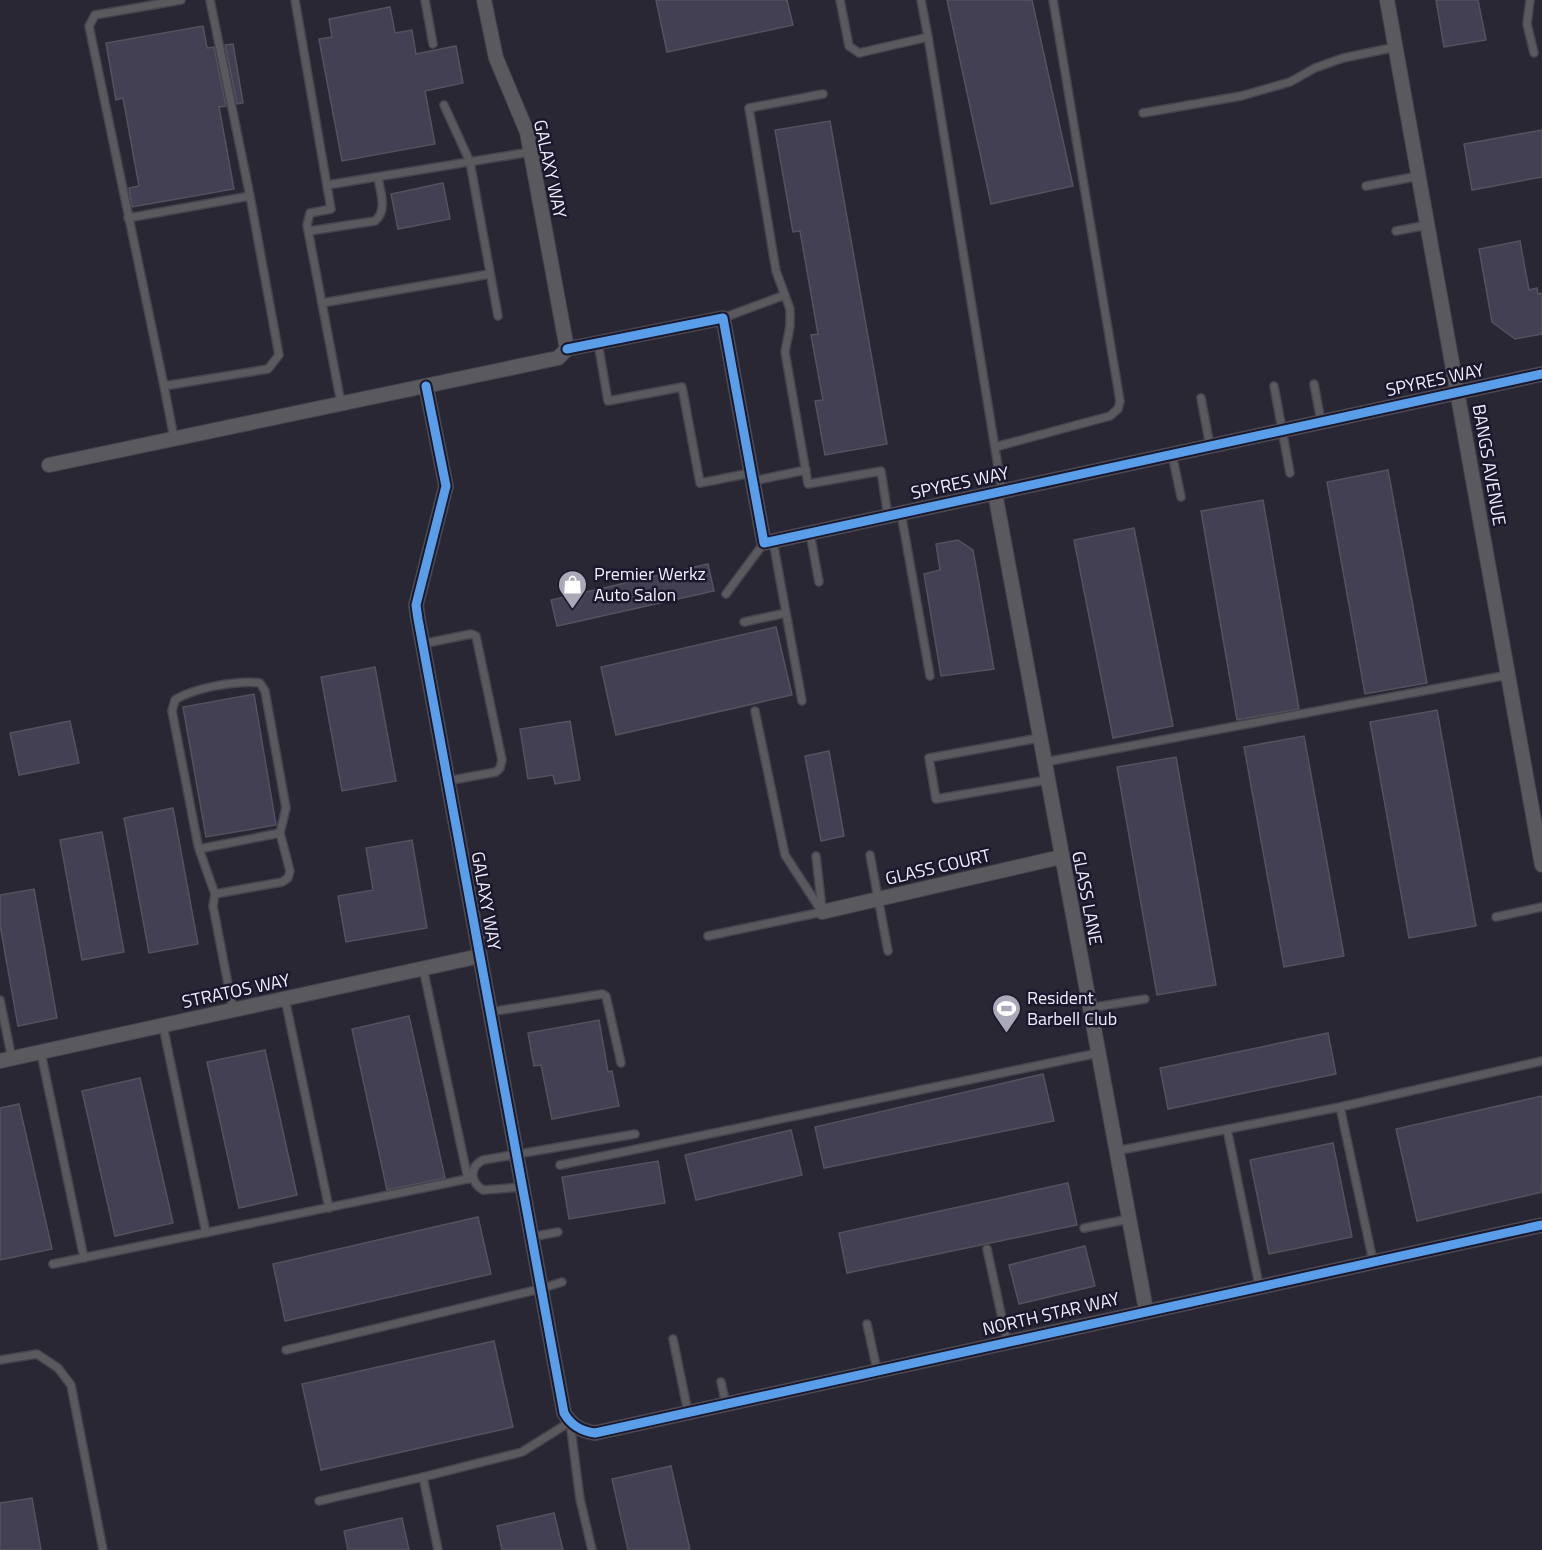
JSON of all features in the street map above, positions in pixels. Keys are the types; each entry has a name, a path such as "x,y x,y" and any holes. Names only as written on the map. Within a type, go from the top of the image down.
{"street":[{"name":"GALAXY WAY","path":"484,0 496,58 527,132 567,349"},
{"name":"BANGS AVENUE","path":"1387,0 1542,865"},
{"path":"49,465 558,358 567,349 723,318 752,477 768,542"},
{"name":"SPYRES WAY","path":"768,542 1542,375"},
{"name":"GALAXY WAY","path":"426,386 446,486 416,605 540,1289 564,1413 570,1422"},
{"name":"GLASS LANE","path":"998,492 1043,762 1146,1310"},
{"name":"GLASS COURT","path":"822,912 1061,857"},
{"name":"STRATOS WAY","path":"6,1060 480,956"},
{"name":"NORTH STAR WAY","path":"570,1422 584,1431 595,1433 1259,1285 1542,1225"}],"lane":[{"path":"174,438 89,26 95,15 181,0"},
{"path":"164,386 268,369 279,355 250,195 210,0"},
{"path":"295,0 331,209 310,213 308,216 309,231 341,403"},
{"path":"425,0 433,44"},
{"path":"840,0 849,46 853,51 859,53 928,37"},
{"path":"921,0 995,447 998,492"},
{"path":"995,447 1110,416 1118,410 1120,401 1053,0"},
{"path":"1530,0 1527,24 1534,53"},
{"path":"1143,113 1241,96 1290,82 1315,68 1337,60 1396,47"},
{"path":"823,94 749,108 776,271 790,309 790,326 785,352 808,484 881,471 895,514 930,676"},
{"path":"444,105 470,162 498,316"},
{"path":"327,185 530,152"},
{"path":"1366,186 1419,176"},
{"path":"309,231 375,220 383,211 378,177"},
{"path":"128,218 250,195"},
{"path":"1396,231 1427,225"},
{"path":"322,303 490,274"},
{"path":"723,318 785,295"},
{"path":"598,343 608,401 682,387 700,483 806,470"},
{"path":"1314,384 1321,421"},
{"path":"1274,386 1290,473"},
{"path":"1201,398 1210,446"},
{"path":"1172,454 1181,497"},
{"path":"810,533 819,582"},
{"path":"726,594 768,542"},
{"path":"768,542 786,613 802,700"},
{"path":"744,622 786,613"},
{"path":"422,644 471,634 476,636 502,760 496,772 447,780"},
{"path":"1043,762 1508,675"},
{"path":"215,894 282,882 288,878 290,871 280,832 286,808 265,691 260,683 248,681 185,693 175,700 172,711 199,849 215,894 213,906 233,1010"},
{"path":"755,711 785,855 822,912"},
{"path":"1039,738 929,758 936,799 1047,780"},
{"path":"199,849 280,832"},
{"path":"870,855 888,951"},
{"path":"816,856 822,912"},
{"path":"1496,917 1542,907"},
{"path":"708,936 822,912"},
{"path":"423,968 470,1179 483,1190 522,1187"},
{"path":"490,1012 602,994 606,996 621,1063"},
{"path":"285,999 328,1208"},
{"path":"1089,1008 1145,999"},
{"path":"0,1000 6,1060"},
{"path":"163,1026 206,1233"},
{"path":"40,1053 84,1258"},
{"path":"560,1165 1098,1053"},
{"path":"1116,1151 1340,1107 1542,1061"},
{"path":"1340,1107 1373,1261"},
{"path":"1227,1129 1259,1285"},
{"path":"470,1179 478,1162 635,1134"},
{"path":"53,1264 470,1179"},
{"path":"1084,1228 1129,1219"},
{"path":"531,1237 558,1232"},
{"path":"987,1249 1007,1341"},
{"path":"286,1350 540,1289 562,1281"},
{"path":"867,1324 877,1370"},
{"path":"673,1339 688,1412"},
{"path":"0,1360 37,1354 58,1368 70,1385 102,1550"},
{"path":"721,1383 726,1404"},
{"path":"319,1501 522,1452 570,1422 580,1499 592,1550"},
{"path":"423,1477 438,1550"}],"building":[{"path":"656,0 787,0 793,25 667,52"},
{"path":"947,0 1032,0 1073,186 991,204"},
{"path":"1436,0 1478,0 1486,40 1444,47"},
{"path":"390,7 395,33 412,30 416,54 456,46 463,83 425,91 435,144 342,161 319,39 332,37 329,19"},
{"path":"203,26 207,48 214,47 226,106 219,107 234,189 132,207 129,188 139,186 123,98 116,100 106,43"},
{"path":"233,44 243,103 237,104 225,45"},
{"path":"830,121 887,444 825,455 815,401 823,400 811,335 818,334 800,231 793,232 775,130"},
{"path":"1542,130 1542,177 1472,190 1464,144"},
{"path":"443,183 450,219 398,229 391,194"},
{"path":"1520,241 1529,290 1537,288 1538,294 1542,293 1542,334 1515,339 1492,322 1479,249"},
{"path":"1388,470 1427,683 1365,694 1327,482"},
{"path":"1263,500 1299,709 1237,720 1201,511"},
{"path":"1134,528 1173,726 1113,738 1074,540"},
{"path":"958,540 973,550 994,669 941,676 924,574 940,570 936,544"},
{"path":"708,564 714,591 557,626 551,600"},
{"path":"776,627 792,695 616,735 601,667"},
{"path":"375,667 396,781 342,791 321,677"},
{"path":"254,694 276,825 206,837 183,707"},
{"path":"1437,710 1476,926 1409,938 1370,722"},
{"path":"70,721 79,763 19,775 10,733"},
{"path":"570,721 580,780 555,784 553,775 528,779 520,729"},
{"path":"1304,736 1344,956 1284,967 1244,747"},
{"path":"829,751 844,836 821,841 805,756"},
{"path":"1176,757 1216,985 1157,995 1117,767"},
{"path":"173,808 198,944 149,953 124,818"},
{"path":"102,832 124,952 82,960 60,840"},
{"path":"412,840 427,928 346,942 338,896 373,890 366,848"},
{"path":"34,889 57,1018 18,1026 0,925 0,895"},
{"path":"409,1016 445,1178 387,1190 352,1029"},
{"path":"599,1020 608,1072 612,1071 619,1106 552,1119 541,1065 534,1066 528,1033"},
{"path":"1328,1033 1336,1074 1168,1109 1160,1068"},
{"path":"265,1050 297,1195 239,1208 207,1062"},
{"path":"1043,1074 1054,1121 824,1168 815,1127"},
{"path":"140,1078 173,1223 115,1236 82,1091"},
{"path":"1542,1096 1542,1192 1417,1221 1396,1129"},
{"path":"19,1104 52,1249 0,1260 0,1108"},
{"path":"791,1130 802,1175 696,1200 685,1155"},
{"path":"1333,1143 1352,1237 1269,1254 1250,1160"},
{"path":"658,1161 665,1203 569,1219 562,1177"},
{"path":"1068,1183 1077,1225 847,1273 839,1233"},
{"path":"478,1217 491,1274 285,1321 273,1264"},
{"path":"1085,1246 1095,1286 1019,1304 1009,1265"},
{"path":"494,1341 513,1427 321,1470 302,1384"},
{"path":"671,1466 690,1550 628,1550 612,1479"},
{"path":"32,1498 41,1550 0,1550 0,1503"},
{"path":"554,1513 563,1550 502,1550 497,1526"},
{"path":"402,1518 409,1550 348,1550 344,1531"}],"cycle path":[{"path":"567,349 723,318 764,543 1542,374"},
{"path":"426,386 446,486 416,605 564,1413 573,1424 580,1429 595,1433 1542,1225"}],"place":[{"name":"Premier Werkz Auto Salon","path":"573,610"},
{"name":"Resident Barbell Club","path":"1006,1034"}]}
